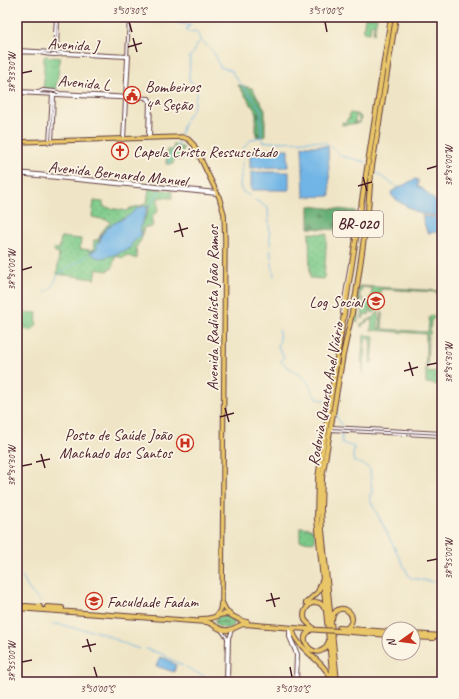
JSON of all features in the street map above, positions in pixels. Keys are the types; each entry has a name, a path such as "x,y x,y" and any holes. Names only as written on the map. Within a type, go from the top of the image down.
{"highway":[{"name":"Rodovia Quarto Anel Viário","path":"333,682 328,643 317,494 318,478 334,394 356,294 391,17"},
{"name":"Rodovia Quarto Anel Viário","path":"337,682 320,528 321,488 331,429 343,322 373,126 396,17"},
{"path":"373,126 378,127"},
{"path":"351,271 351,280 354,281 359,271"},
{"path":"348,292 352,284 356,294"},
{"path":"306,603 319,590 323,575"},
{"path":"312,628 305,618 304,614 306,609 312,603 317,602 323,605 326,612"},
{"path":"17,606 203,619 210,619 217,616 231,614 242,622 381,635"},
{"path":"17,606 206,622 211,623 220,629 228,630 244,624 291,628 312,628"},
{"path":"331,623 332,616 336,611 346,609 352,618 351,624 346,629"},
{"path":"215,626 213,621 217,616"},
{"path":"233,628 236,623 235,618"},
{"path":"291,628 298,641 326,668 333,682"},
{"path":"312,628 306,634 305,639 306,643 313,650 317,652 322,651 326,648 328,643"},
{"path":"339,630 346,629 381,631"},
{"path":"421,635 442,638"},
{"path":"421,637 442,638"}],"main road":[{"path":"19,143 149,137 182,137 188,139 193,146 216,193"},
{"path":"124,139 180,139 193,146"},
{"name":"Avenida Radialista João Ramos","path":"216,193 224,214 225,239 222,602 226,610 231,614"},
{"name":"Avenida Radialista João Ramos","path":"216,193 222,214 224,239 221,606 217,616"}],"street":[{"path":"55,52 57,17"},
{"path":"124,139 130,17"},
{"name":"Avenida J","path":"17,51 57,56 63,54 128,57"},
{"name":"Avenida J","path":"29,52 55,52 128,57"},
{"name":"Avenida L","path":"17,92 39,92 44,90 60,93 149,99 151,102 149,137"},
{"name":"Avenida L","path":"28,92 126,97"},
{"path":"50,142 53,94"},
{"path":"343,322 342,312 345,290 368,162"},
{"name":"Avenida Bernardo Manuel","path":"17,173 216,193"},
{"path":"331,429 442,433"},
{"path":"331,429 442,436"},
{"path":"227,681 229,638 233,628"},
{"path":"291,628 289,638 296,654 296,682"},
{"path":"220,629 227,638 227,681"}],"green space":[{"path":"365,17 377,17 374,34 374,25 371,24 370,33 363,32"},
{"path":"45,56 60,58 56,90 43,89"},
{"path":"238,85 252,88 265,109 265,137 256,136 256,112"},
{"path":"349,114 356,114 355,123 359,122 357,114 361,117 360,123 342,125 342,122 346,123 347,119 350,118"},
{"path":"174,144 178,147 183,147 182,160 174,159 173,164 166,164 167,150 173,150"},
{"path":"149,188 172,191 172,198 158,197 158,211 153,215 151,223 153,223 152,227 144,227 141,240 136,247 137,259 126,255 124,258 115,256 112,269 109,268 108,271 97,269 95,279 57,274 59,254 55,253 54,249 59,249 61,237 81,239 80,249 93,250 94,240 98,240 103,230 111,221 92,217 94,201 103,202 104,207 127,211 130,208 147,203","holes":["149,205 147,214 140,227 142,234 132,243 131,248 102,257 95,256 90,252 97,248 101,236 109,226"]},
{"path":"309,206 356,211 353,231 309,228"},
{"path":"309,233 327,234 324,279 310,278"},
{"path":"359,286 442,291 442,294 438,294 436,292 381,289 380,308 373,313 371,312 370,308 369,315 367,314 363,316 364,318 362,319 363,302 365,300 371,300 372,288 362,287 359,298 363,298 359,301 358,322 356,323 354,320"},
{"path":"382,311 382,329 428,332 429,318 431,315 434,316 431,321 430,334 428,335 427,371 437,372 437,383 442,385 426,383 426,334 371,330 372,319 363,324 362,327 360,326 379,312 378,328 380,329"},
{"path":"21,312 37,313 36,326 31,331 20,327"},
{"path":"364,335 374,336 372,363 370,363 371,339 368,338 365,340 363,373 362,373 363,363 361,362"},
{"path":"300,527 311,528 311,530 314,530 315,542 300,541"},
{"path":"229,615 235,620 233,626 228,628 216,625 215,621 217,617"}],"water":[{"path":"302,146 328,146 330,196 304,197"},
{"path":"288,149 288,167 250,168 250,150"},
{"path":"251,172 289,172 289,190 251,190"},
{"path":"415,179 418,180 418,186 442,207 442,216 421,214 401,203 392,196 391,192"},
{"path":"149,205 141,225 142,235 132,243 131,248 103,258 95,257 89,252 92,252 97,248 101,235 109,226 130,215 136,209"},
{"path":"422,216 442,218 442,234 427,232"},
{"path":"160,657 167,659 176,665 174,672 156,666"}],"waterway":[{"path":"173,17 173,19 176,17"},
{"path":"180,17 181,20 178,23 190,25 191,26 187,27 187,32 196,31 200,40 213,52 220,67 233,71 232,73 261,110 261,137 252,139 244,147 240,187 242,191 250,196"},
{"path":"180,135 186,119 193,109 197,92 195,85 189,80 190,56 200,41"},
{"path":"261,137 263,141 269,142 315,141 326,143 341,156 366,162"},
{"path":"168,164 172,152 177,148 179,141"},
{"path":"373,171 399,188"},
{"path":"150,206 160,190"},
{"path":"255,200 268,208 271,257 274,276"},
{"path":"45,292 51,289 60,273 92,253"},
{"path":"280,330 280,341 277,345 284,357 281,361 306,380 316,397 328,401"},
{"path":"337,403 337,418 342,425"},
{"path":"342,433 342,443 354,447 354,461 370,469 372,493 370,494 370,500 409,576 411,578 434,582"},
{"path":"17,575 23,577 30,590 40,601"},
{"path":"437,583 442,584"},
{"path":"52,624 98,632 139,649"},
{"path":"146,649 162,654 183,666"},
{"path":"186,667 213,682"}],"place":[{"name":"Bombeiros 4ª Seção","path":"132,95"},
{"name":"Capela Cristo Ressuscitado","path":"120,151"},
{"name":"Log Social","path":"376,301"},
{"name":"Posto de Saúde João Machado dos Santos","path":"185,443"},
{"name":"Faculdade Fadam","path":"94,601"}]}
